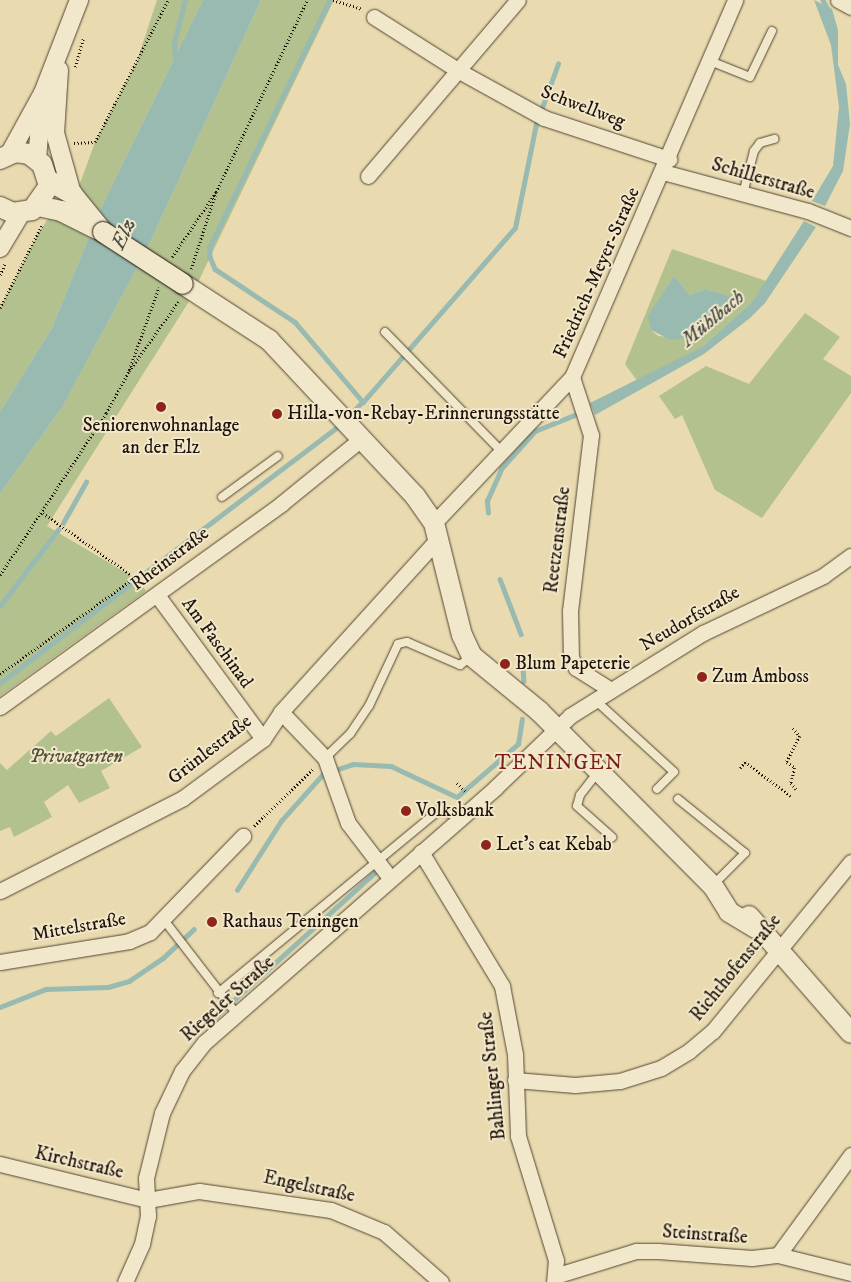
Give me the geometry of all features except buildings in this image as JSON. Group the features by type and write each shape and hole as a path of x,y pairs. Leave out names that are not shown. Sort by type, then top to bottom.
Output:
{"main road":[{"path":"5,156 37,159 48,180 103,232 269,340 350,427 437,531 460,629 472,656 556,728 714,887 741,905 756,928 775,951 851,1032"},
{"path":"35,212 48,180"},
{"path":"0,207 35,212 77,207"}],"street":[{"path":"5,156 43,93 79,0"},
{"path":"368,176 518,0"},
{"name":"Friedrich-Meyer-Straße","path":"437,531 500,450 572,377 666,166 735,0"},
{"path":"838,0 851,7"},
{"name":"Schwellweg","path":"374,17 458,71 540,115 666,166"},
{"path":"63,40 55,133 62,174 77,207"},
{"path":"37,159 43,93"},
{"name":"Schillerstraße","path":"666,166 743,194 814,214 851,228"},
{"path":"0,248 35,212"},
{"name":"Reetzenstraße","path":"572,377 591,435 590,457 570,611 571,657 576,668 611,690"},
{"name":"Rheinstraße","path":"0,707 157,595 350,427"},
{"name":"Grünlestraße","path":"0,891 183,798 263,739 281,712 437,531"},
{"name":"Neudorfstraße","path":"556,728 594,699 703,633 823,576 851,556"},
{"name":"Am Faschinad","path":"157,595 263,739"},
{"path":"281,712 326,761 335,778 348,823 390,878"},
{"name":"Riegeler Straße","path":"126,1282 142,1244 148,1200 150,1158 170,1092 204,1042 231,1008 421,852 556,728"},
{"name":"Mittelstraße","path":"0,962 129,941 164,920 244,836"},
{"name":"Bahlinger Straße","path":"421,852 502,986 512,1024 514,1080 523,1162 556,1278"},
{"name":"Richthofenstraße","path":"514,1080 575,1085 620,1081 661,1068 712,1031 775,951 851,862"},
{"path":"778,1255 851,1155"},
{"name":"Kirchstraße","path":"0,1164 148,1200"},
{"name":"Engelstraße","path":"148,1200 199,1191 331,1210 384,1232 441,1282"},
{"name":"Steinstraße","path":"556,1278 636,1252 752,1258 778,1255 851,1273"}],"lane":[{"path":"710,61 750,77 772,31"},
{"path":"743,194 754,151 760,143 774,139"},
{"path":"385,332 500,450"},
{"path":"222,497 278,456"},
{"path":"326,761 350,734 369,706 398,644 407,642 460,665 472,656"},
{"path":"594,699 674,772 657,789"},
{"path":"598,772 580,795 577,806 612,837"},
{"path":"678,799 745,853 714,887"},
{"path":"218,993 378,863 439,810 460,817"},
{"path":"164,920 231,1008"}],"path":[{"path":"65,144 95,142 168,0"},
{"path":"0,575 43,513 128,373 158,335 185,285 216,192 307,0"},
{"path":"333,0 374,17"},
{"path":"174,252 216,192"},
{"path":"0,308 35,212"},
{"path":"128,373 152,302"},
{"path":"0,674 138,577 43,513"},
{"path":"793,728 800,736 787,762 795,768 791,783 796,790"},
{"path":"244,836 326,761"},
{"path":"740,768 746,762 791,796"},
{"path":"457,783 470,796"}],"green space":[{"path":"157,0 203,0 99,212 52,328 0,412 0,308 39,232 48,219 58,221 77,192 95,142 137,61"},
{"path":"261,0 334,0 188,303 47,526 138,580 146,591 0,696 0,494 63,406 147,249"},
{"path":"672,249 766,281 752,302 702,347 638,382 625,364","holes":["674,276 690,295 705,289 731,297 683,338 658,336 651,330 649,316"]},
{"path":"805,313 840,337 823,359 851,376 851,393 762,518 715,490 682,415 675,419 659,396 706,366 749,384"},
{"name":"Privatgarten","path":"109,698 142,747 101,771 110,788 79,803 68,785 44,802 52,817 14,837 10,827 0,831 0,763 7,770 51,731 56,736"}],"water":[{"name":"Elz","path":"203,0 261,0 147,249 63,406 0,494 0,412 52,328 99,212"},
{"path":"814,0 832,9 838,30 838,65 846,84 850,124 843,171 825,206 812,201 833,166 839,107 831,45"},
{"path":"804,221 816,227 765,303 750,318 704,354 595,415 590,403 702,347 752,302"},
{"path":"674,276 690,295 705,289 732,297 683,338 671,340 651,330 648,316"}],"waterway":[{"path":"177,69 174,43 185,0"},
{"path":"330,0 210,247 210,257 215,269 295,322 363,402 349,416"},
{"name":"Mühlbach","path":"823,0 828,10"},
{"path":"363,402 515,228 536,124 558,64"},
{"name":"Mühlbach","path":"488,513 487,501 501,469 535,431 582,412"},
{"path":"0,683 342,423"},
{"path":"63,523 86,482"},
{"path":"0,606 58,530"},
{"name":"Mühlbach","path":"500,579 521,634"},
{"name":"Mühlbach","path":"523,668 524,681"},
{"path":"237,890 281,821 323,774 353,764 391,766 457,797 518,744 522,719"},
{"name":"Mühlbach","path":"215,1017 379,869"},
{"path":"0,1007 46,989 108,987 129,981 163,958 194,929"}],"place":[{"name":"Seniorenwohnanlage an der Elz","path":"161,407"},
{"name":"Hilla-von-Rebay-Erinnerungsstätte","path":"277,414"},
{"name":"Blum Papeterie","path":"505,664"},
{"name":"Zum Amboss","path":"702,677"},
{"name":"Volksbank","path":"406,811"},
{"name":"Let's eat Kebab","path":"486,845"},
{"name":"Rathaus Teningen","path":"212,922"}],"district":[{"name":"TENINGEN","path":"559,763"}]}
